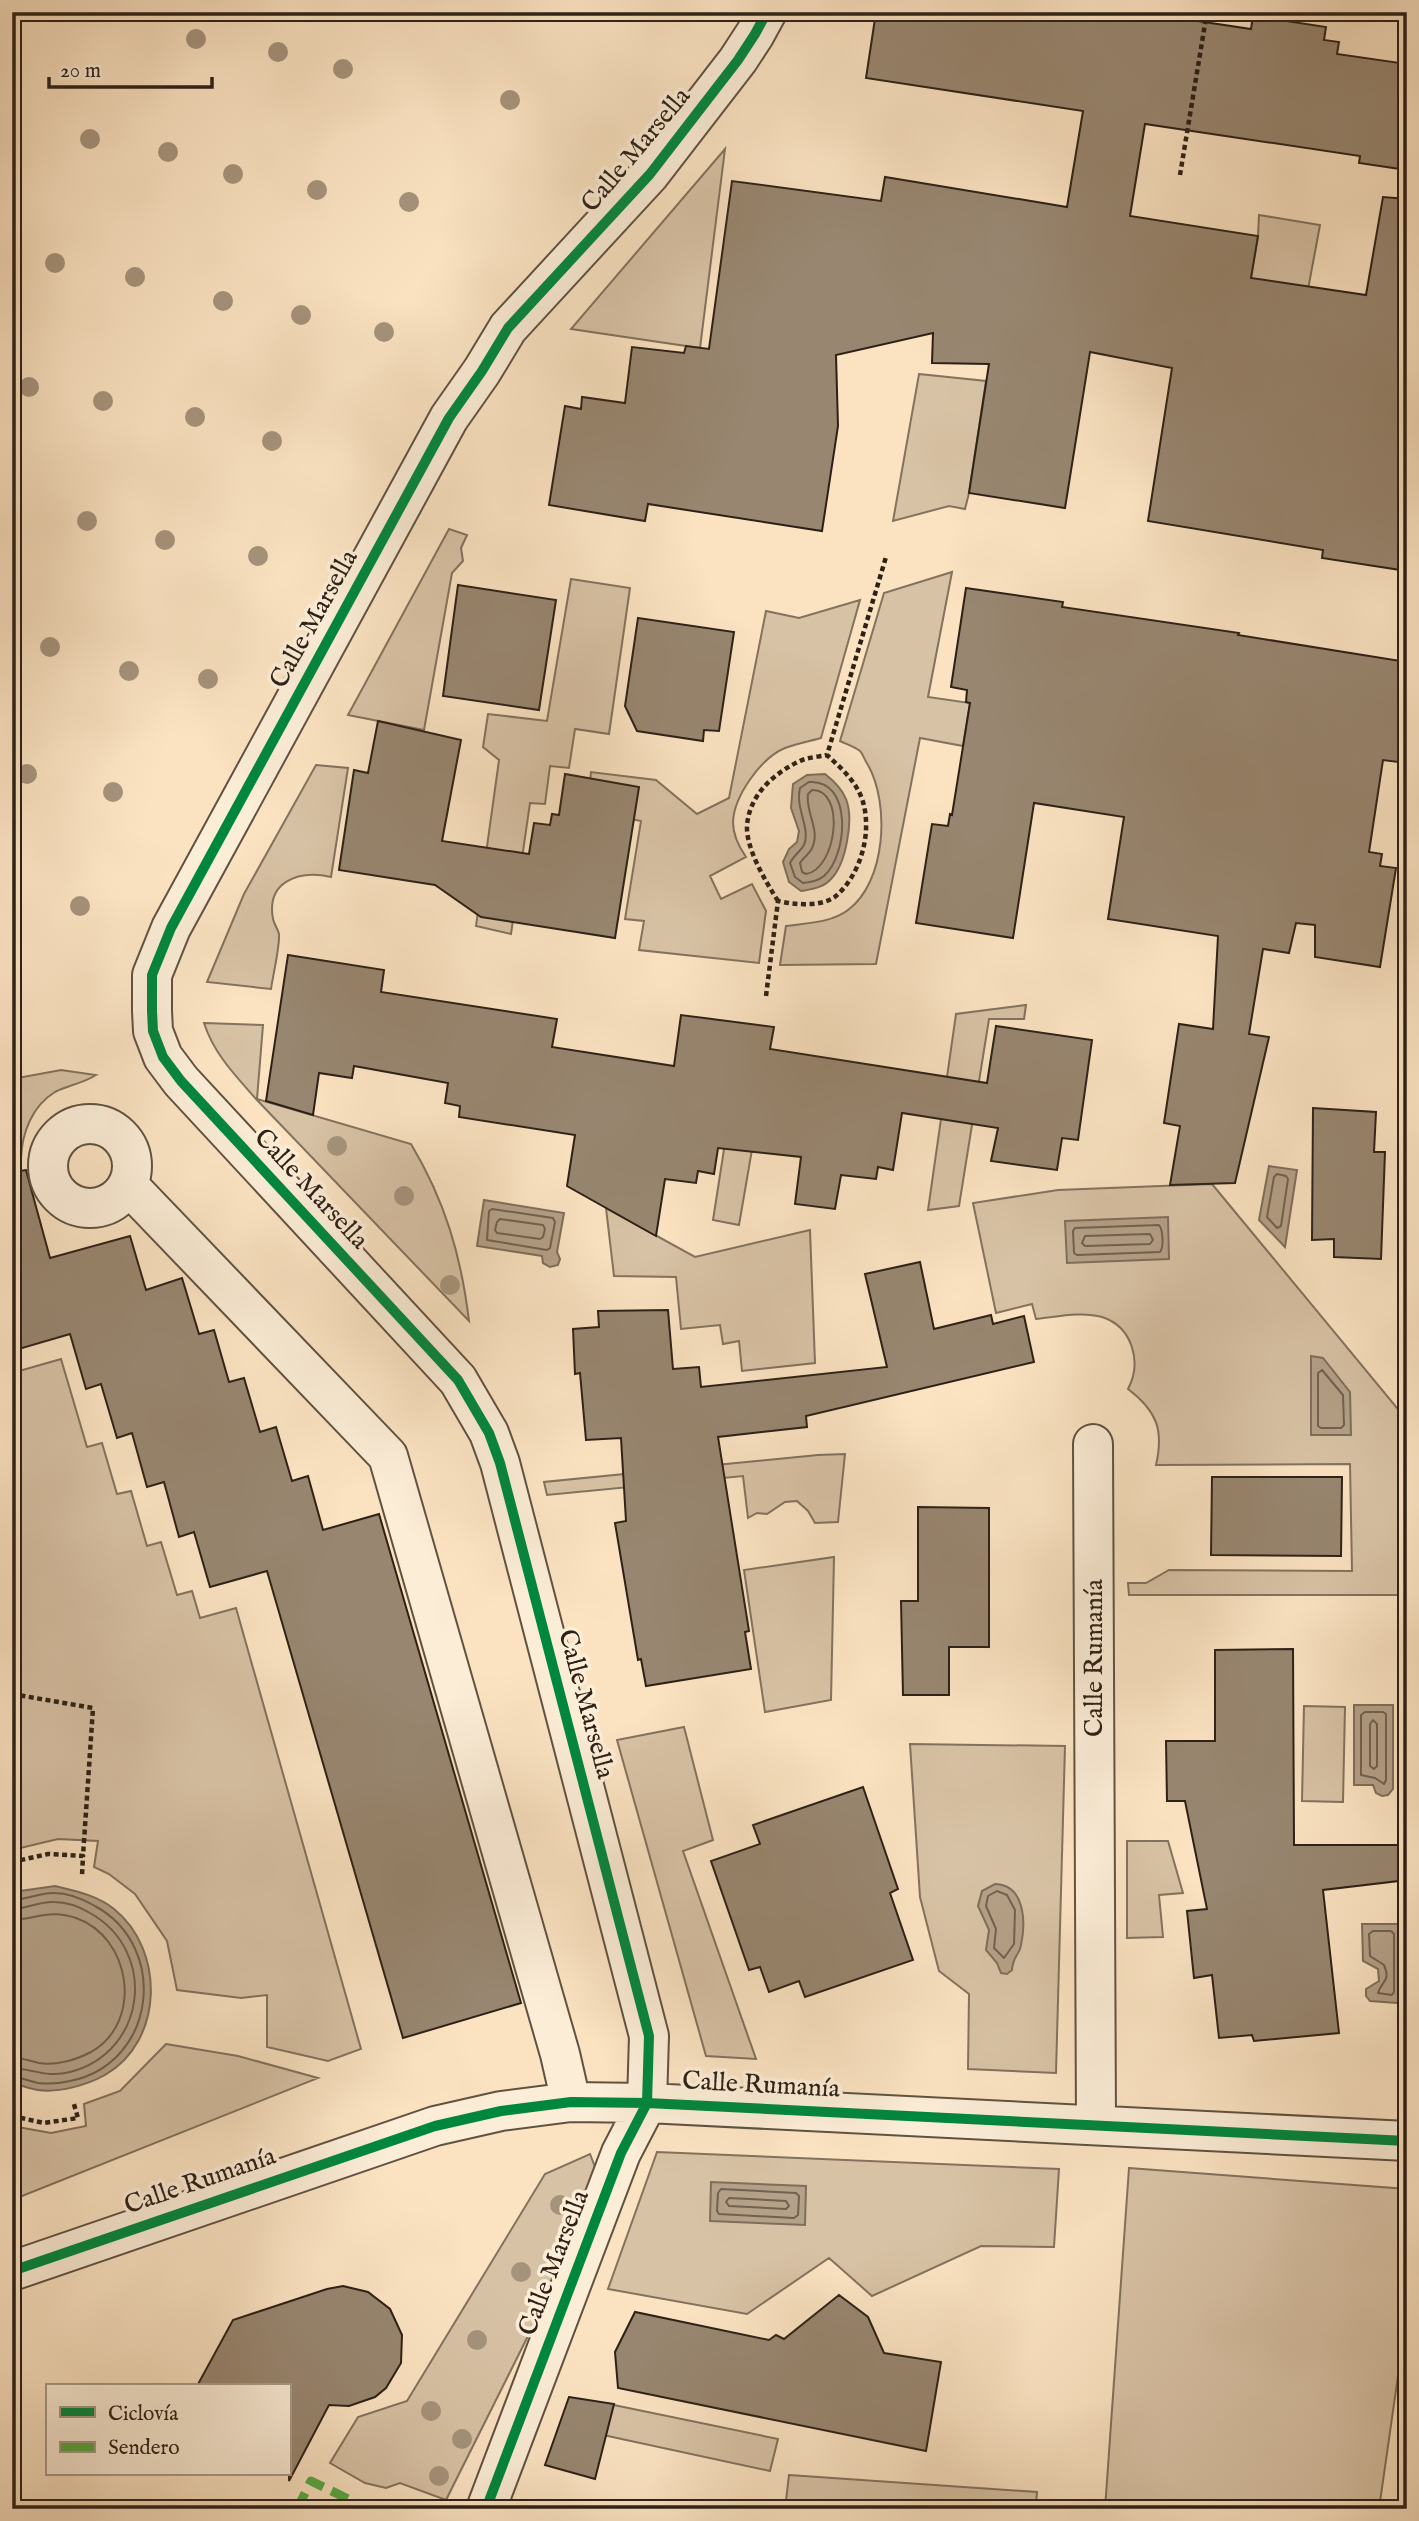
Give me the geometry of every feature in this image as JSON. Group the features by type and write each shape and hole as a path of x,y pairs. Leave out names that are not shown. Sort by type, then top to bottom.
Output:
{"street":[{"name":"Calle Marsella","path":"486,2509 621,2153 647,2103 649,2036 489,1433 458,1380 205,1109 163,1057 153,1031 152,975 171,928 449,418 508,328 650,174 738,60 766,12"},
{"path":"128,1185 388,1456 553,2028 571,2102"},
{"name":"Calle Rumanía","path":"1093,1444 1096,2124"},
{"name":"Calle Rumanía","path":"12,2271 435,2126 501,2111 571,2102 647,2103 1407,2141"}],"path":[{"path":"1180,175 1207,12"},
{"path":"827,755 886,557"},
{"path":"766,996 778,901 766,883 747,827 754,800 769,780 802,760 827,755"},
{"path":"778,901 805,905 834,897 855,871 866,840 863,802 850,776 827,755"},
{"path":"12,1694 93,1708 82,1875"},
{"path":"12,1862 48,1854 83,1856"},
{"path":"12,2116 44,2123 78,2118 74,2101"}],"shaded area":[{"path":"725,149 700,348 571,329"},
{"path":"1259,215 1320,225 1290,386 1234,376 1258,236"},
{"path":"919,374 986,381 969,493 965,509 949,506 893,521"},
{"path":"449,529 467,535 461,548 463,561 452,573 424,730 348,715"},
{"path":"952,572 928,697 970,703 963,746 920,738 876,964 780,965 786,926 826,920 848,910 861,897 877,862 881,821 880,800 875,781 860,751 840,741 884,593"},
{"path":"571,579 630,588 609,734 575,729 569,768 550,766 545,804 530,803 511,934 476,926 499,760 483,747 488,714 547,721"},
{"path":"860,600 821,738 785,748 758,769 738,801 733,822 737,841 746,857 710,876 721,899 752,884 766,911 759,963 639,950 644,921 625,919 641,821 587,810 591,772 656,780 697,814 729,798 766,611 799,618"},
{"path":"316,765 348,768 331,877 297,877 287,881 275,895 273,919 279,939 271,989 207,982 244,894"},
{"path":"1026,1005 1024,1019 989,1019 959,1206 928,1210 956,1014"},
{"path":"204,1023 263,1025 257,1099 411,1144 433,1186 450,1229 469,1321 256,1099 219,1054"},
{"path":"739,1053 768,1057 739,1225 713,1220"},
{"path":"61,1070 96,1075 55,1092 40,1105 26,1130 21,1158 12,1161 12,1079"},
{"path":"1212,1184 1407,1420 1407,1595 1129,1595 1128,1583 1146,1583 1169,1570 1352,1571 1350,1464 1156,1465 1159,1441 1156,1422 1146,1405 1128,1389 1134,1357 1128,1337 1113,1322 1094,1315 1036,1319 1032,1304 996,1313 973,1203 1058,1190"},
{"path":"606,1208 695,1257 810,1230 815,1363 742,1371 739,1341 723,1344 720,1325 681,1329 676,1277 614,1276"},
{"path":"61,1359 87,1447 102,1443 117,1494 131,1491 147,1546 161,1542 177,1595 192,1591 200,1618 236,1608 361,2049 328,2061 267,2047 267,1995 241,1998 177,1990 167,1941 135,1894 109,1874 94,1867 98,1841 58,1839 12,1850 12,1373"},
{"path":"845,1454 838,1522 815,1523 808,1511 797,1501 785,1502 767,1514 757,1513 748,1518 743,1476 547,1495 544,1482 818,1455"},
{"path":"834,1557 831,1700 765,1712 744,1570"},
{"path":"1304,1706 1345,1707 1343,1802 1302,1801"},
{"path":"684,1727 713,1840 683,1851 756,2059 706,2056 617,1740"},
{"path":"910,1744 1065,1746 1056,2073 968,2069 969,1994 939,1971 920,1897"},
{"path":"1127,1841 1168,1841 1183,1893 1159,1895 1163,1937 1127,1938"},
{"path":"166,2044 238,2056 318,2078 12,2200 12,2126 51,2133 86,2126 84,2104 120,2091"},
{"path":"657,2152 1059,2169 1054,2247 981,2246 872,2296 829,2258 747,2314 608,2289"},
{"path":"590,2154 595,2167 593,2191 527,2338 446,2500 400,2483 386,2488 365,2483 330,2463 358,2417 407,2401 545,2174"},
{"path":"1129,2168 1407,2189 1407,2313 1379,2509 1105,2509"},
{"path":"609,2404 778,2439 770,2471 603,2435"},
{"path":"789,2475 1037,2492 1036,2506 1026,2509 785,2509"}],"water":[{"path":"825,774 837,785 846,799 849,818 847,841 841,863 831,879 821,886 801,891 789,882 783,862 789,849 797,842 799,831 791,808 793,784 807,775"},
{"path":"1269,1166 1297,1170 1285,1247 1259,1220"},
{"path":"484,1200 564,1213 557,1252 560,1259 558,1265 550,1267 543,1263 542,1256 477,1246"},
{"path":"1168,1217 1169,1259 1067,1263 1065,1221"},
{"path":"1311,1356 1323,1358 1350,1392 1351,1435 1311,1435"},
{"path":"1354,1705 1393,1705 1393,1789 1388,1795 1376,1793 1373,1785 1354,1785"},
{"path":"995,1884 1012,1891 1018,1898 1023,1916 1020,1948 1012,1970 1007,1974 1001,1973 997,1963 986,1950 989,1930 978,1906 982,1891"},
{"path":"55,1886 100,1900 114,1909 131,1927 142,1947 149,1971 151,1995 147,2018 138,2040 124,2060 105,2075 90,2082 46,2091 12,2083 12,1895 20,1891"},
{"path":"1362,1924 1401,1924 1401,2000 1397,2003 1370,2001 1366,1996 1366,1989 1379,1981 1378,1969 1363,1961"},
{"path":"711,2182 806,2186 805,2225 710,2221"}],"building":[{"path":"876,12 1138,12 1251,29 1253,16 1326,27 1324,40 1339,42 1337,54 1407,64 1407,170 1359,163 1360,156 1145,124 1130,216 1258,236 1251,278 1366,295 1383,197 1407,199 1407,571 1322,558 1323,550 1148,521 1172,368 1090,352 1065,508 969,493 989,364 932,363 933,333 836,355 838,426 822,531 648,504 645,521 549,505 565,406 581,409 582,397 625,403 632,347 684,353 686,346 709,349 732,181 881,201 885,177 1067,207 1083,111 866,78"},
{"path":"458,585 556,600 539,710 443,696"},
{"path":"966,588 1063,602 1062,607 1239,633 1238,635 1407,662 1407,712 1398,762 1383,760 1369,852 1382,854 1380,866 1396,868 1380,967 1315,957 1315,925 1296,923 1289,953 1263,949 1249,1034 1269,1037 1235,1183 1170,1185 1180,1126 1164,1123 1179,1024 1213,1029 1218,936 1108,919 1124,817 1034,803 1013,938 916,923 932,824 948,826 950,814 952,815 970,703 966,702 967,690 951,687"},
{"path":"638,618 734,632 719,731 704,730 703,741 637,731 625,706"},
{"path":"378,721 461,740 442,841 529,854 534,823 550,825 552,814 559,815 565,774 639,787 615,938 481,917 435,885 339,870 354,770 368,773"},
{"path":"288,955 384,970 381,992 557,1019 552,1047 674,1066 681,1015 774,1027 770,1049 987,1083 996,1026 1092,1040 1078,1140 1062,1138 1057,1170 991,1161 998,1128 902,1113 893,1170 878,1167 876,1179 841,1175 835,1209 795,1204 801,1157 718,1148 714,1174 698,1171 696,1183 665,1179 656,1236 567,1186 575,1135 459,1117 460,1106 445,1103 448,1083 354,1066 352,1078 319,1073 313,1115 266,1101"},
{"path":"1313,1108 1376,1112 1374,1152 1385,1152 1381,1259 1334,1257 1334,1239 1312,1240"},
{"path":"26,1170 50,1258 130,1236 146,1290 182,1278 199,1334 214,1330 229,1382 244,1378 260,1432 276,1427 292,1481 308,1476 323,1530 379,1514 521,2003 403,2038 267,1571 210,1587 194,1532 179,1537 164,1482 147,1487 132,1433 117,1438 101,1384 86,1389 70,1334 12,1351 12,1172"},
{"path":"920,1262 934,1329 991,1315 993,1324 1024,1316 1034,1362 806,1416 807,1427 718,1437 749,1631 745,1632 751,1669 646,1686 641,1659 638,1660 615,1523 626,1521 621,1438 586,1440 580,1373 575,1374 573,1329 599,1327 598,1311 668,1310 673,1369 699,1367 701,1387 887,1367 865,1274"},
{"path":"1212,1477 1342,1477 1341,1556 1211,1555"},
{"path":"918,1507 989,1508 989,1647 949,1647 949,1695 903,1695 901,1601 918,1601"},
{"path":"1293,1649 1294,1845 1407,1845 1407,1880 1323,1890 1339,2033 1254,2041 1252,2035 1219,2038 1212,1975 1194,1978 1187,1911 1207,1909 1185,1801 1167,1801 1166,1741 1215,1741 1215,1650"},
{"path":"863,1787 898,1889 890,1893 913,1960 805,1997 799,1981 769,1992 760,1967 749,1970 711,1861 760,1844 753,1825"},
{"path":"343,2286 368,2292 390,2309 402,2335 401,2363 386,2388 375,2397 349,2406 329,2405 289,2481 290,2384 198,2384 233,2320"},
{"path":"839,2295 868,2317 884,2353 941,2362 926,2451 618,2388 615,2352 635,2312 769,2340 776,2335 784,2339"},
{"path":"569,2397 614,2404 595,2479 545,2465"}],"marked path":[{"path":"297,2509 311,2481 369,2509"}],"cycle path":[{"path":"486,2509 621,2153 647,2103 649,2036 500,1463 489,1433 458,1380 181,1081 163,1057 153,1031 152,975 171,928 449,418 508,328 650,174 738,60 767,12"},
{"path":"12,2271 435,2126 501,2111 571,2102 647,2103 1407,2141"}]}
